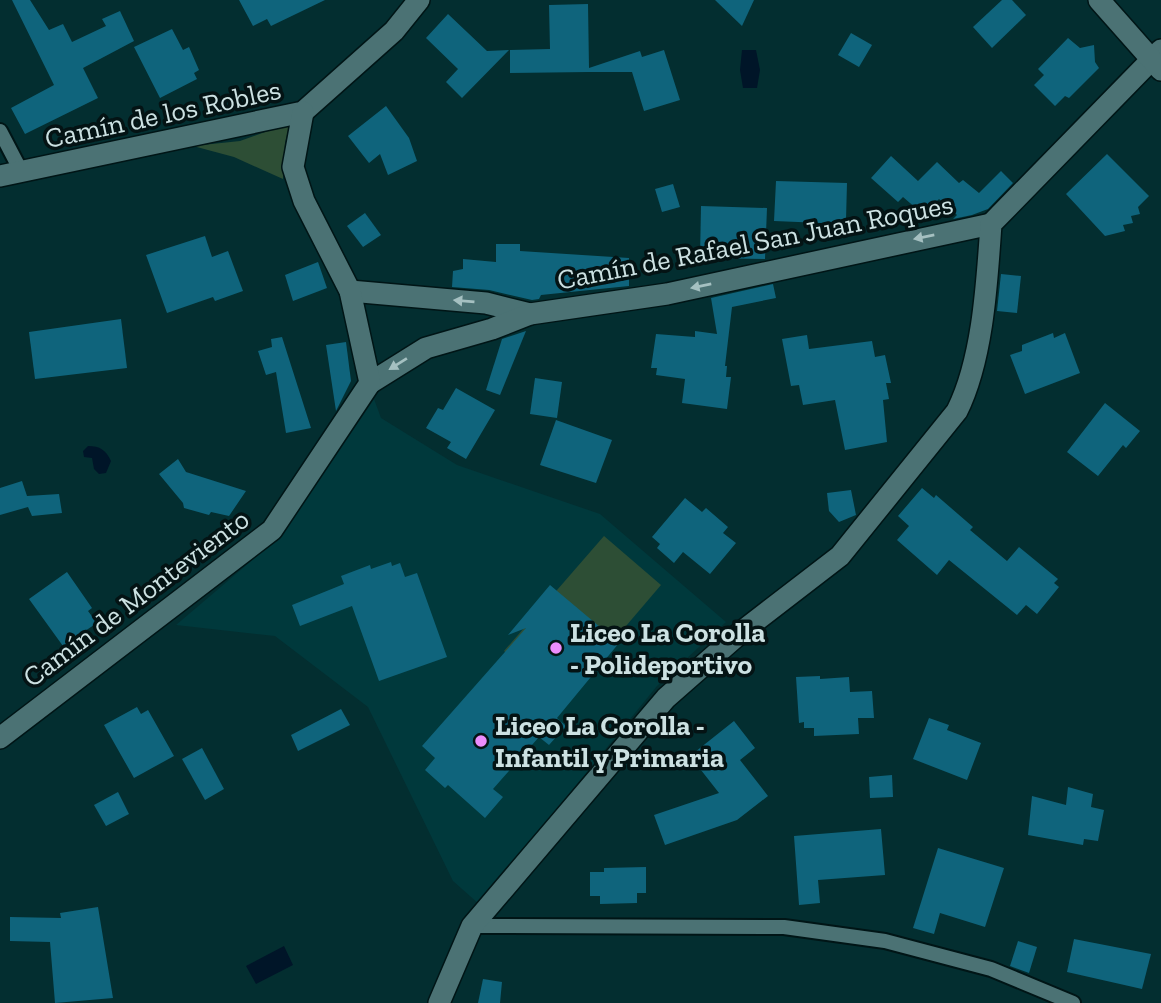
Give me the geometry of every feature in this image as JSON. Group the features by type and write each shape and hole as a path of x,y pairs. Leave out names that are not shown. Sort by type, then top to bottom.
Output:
{"street":[{"name":"Camín de los Robles","path":"0,176 303,112 394,31 419,0"},
{"path":"439,1003 471,926 666,698 740,633 840,556 957,411 971,385 988,264 990,224 1158,60 1099,0"},
{"path":"303,112 293,167 304,201 350,291 370,383"},
{"name":"Camín de Rafael San Juan Roques","path":"370,383 426,348 492,329 530,314 667,294 990,224"},
{"name":"Camín de Rafael San Juan Roques","path":"350,291 486,303 530,314"},
{"name":"Camín de Monteviento","path":"0,738 272,530 370,383"}],"lane":[{"path":"0,131 22,173"},
{"path":"471,926 784,927 885,941 912,948 991,969 1073,1003"}],"shaded area":[{"path":"742,50 756,50 760,70 757,88 743,88 740,70"},
{"path":"374,399 381,418 457,465 600,514 726,622 657,686 479,904 453,881 368,707 275,636 176,625 282,535"},
{"path":"88,446 102,449 107,454 111,461 106,473 99,474 94,469 92,458 84,457 83,451"},
{"path":"284,946 293,965 256,984 246,966"}],"green space":[{"path":"290,123 285,143 283,179 234,157 193,146 240,141"},
{"path":"604,536 661,585 562,701 504,651"}],"building":[{"path":"12,0 30,0 49,30 63,24 72,42 106,26 102,19 120,11 134,41 83,68 98,98 25,134 11,108 54,85"},
{"path":"239,0 325,0 271,26 267,19 253,26"},
{"path":"715,0 754,0 742,26"},
{"path":"1002,0 1012,0 1026,15 992,48 973,27"},
{"path":"588,4 589,68 640,51 642,57 664,50 680,100 644,111 632,72 510,73 510,50 550,49 549,5"},
{"path":"448,14 487,51 509,50 462,98 446,82 458,69 426,38"},
{"path":"172,29 183,50 189,47 199,70 194,73 197,79 160,98 134,47"},
{"path":"851,33 872,45 859,67 838,55"},
{"path":"1068,38 1080,48 1094,45 1095,62 1099,68 1069,98 1065,96 1055,106 1034,85 1044,75 1038,69"},
{"path":"386,106 409,138 417,161 388,175 380,154 369,163 348,136"},
{"path":"1107,154 1149,196 1138,207 1140,214 1131,216 1133,223 1123,225 1125,231 1105,236 1066,194"},
{"path":"891,156 918,181 937,162 959,183 963,180 979,193 1001,171 1013,183 988,209 972,215 953,219 957,215 939,199 924,215 903,197 898,202 871,178"},
{"path":"776,181 847,183 846,220 841,219 841,228 822,228 822,223 774,221"},
{"path":"673,184 680,207 662,212 655,189"},
{"path":"701,206 767,208 765,259 700,258"},
{"path":"365,213 381,235 363,247 347,226"},
{"path":"205,236 212,257 228,251 243,291 215,301 213,297 167,313 146,255"},
{"path":"496,244 520,244 520,251 629,258 629,286 541,295 539,299 532,300 489,290 452,287 453,271 463,269 463,259 496,262"},
{"path":"318,262 327,288 293,301 285,275"},
{"path":"1001,274 1021,276 1017,313 997,311"},
{"path":"773,284 776,298 732,307 725,366 726,377 731,377 727,409 682,403 685,379 656,375 657,368 651,368 656,334 695,337 695,331 717,334 711,298"},
{"path":"121,319 127,368 35,379 29,332"},
{"path":"526,331 500,395 486,390 502,339"},
{"path":"1053,333 1054,338 1065,333 1080,373 1025,394 1010,355 1022,351 1022,345"},
{"path":"807,335 809,349 872,341 875,357 885,355 891,383 886,383 889,399 883,400 887,442 845,450 835,400 803,405 799,385 791,386 782,339"},
{"path":"282,337 311,428 286,433 276,372 266,375 258,351 272,347 271,339"},
{"path":"346,342 351,381 336,411 326,345"},
{"path":"535,378 562,382 557,418 530,414"},
{"path":"456,388 495,410 466,459 447,448 451,442 426,428 438,408 443,410"},
{"path":"1105,403 1140,431 1126,448 1123,445 1098,476 1067,452"},
{"path":"556,420 612,440 596,483 540,465"},
{"path":"178,459 186,472 246,491 229,516 211,512 209,515 184,508 183,503 159,474"},
{"path":"22,481 27,496 59,494 62,513 32,516 28,507 0,515 0,488"},
{"path":"922,488 934,498 936,495 973,527 970,530 1007,561 1019,547 1058,579 1054,583 1059,587 1037,614 1026,605 1017,615 949,560 937,575 897,540 909,526 898,516"},
{"path":"851,490 856,515 839,522 829,511 827,493"},
{"path":"685,498 702,512 706,508 728,527 723,533 736,543 710,574 683,552 674,563 657,548 660,544 652,537"},
{"path":"391,562 392,566 400,563 405,577 417,573 447,657 379,681 352,606 300,626 292,605 344,584 341,576 370,565 371,569"},
{"path":"67,572 92,608 88,611 97,623 85,631 90,638 68,653 29,599"},
{"path":"550,585 619,643 557,718 566,726 549,745 539,737 493,789 503,797 485,818 448,785 445,788 425,770 435,758 422,746 526,628 508,635"},
{"path":"820,676 820,679 849,677 850,692 872,691 874,718 858,718 859,734 814,736 814,728 804,728 804,722 799,723 796,677"},
{"path":"137,707 141,714 148,710 174,756 134,778 104,725"},
{"path":"341,709 350,725 298,751 291,735"},
{"path":"929,718 949,725 947,730 981,743 967,780 913,759"},
{"path":"734,721 755,748 740,760 768,796 737,820 665,845 654,815 719,793 690,756"},
{"path":"202,748 224,789 205,800 182,759"},
{"path":"892,775 893,797 870,798 869,777"},
{"path":"1068,787 1093,794 1091,807 1104,810 1098,841 1084,839 1083,845 1028,835 1032,796 1066,805"},
{"path":"118,792 129,814 106,826 94,805"},
{"path":"881,829 885,875 818,880 820,903 799,905 794,836"},
{"path":"938,848 1004,868 985,927 940,913 934,934 913,928"},
{"path":"646,867 646,893 637,893 637,903 600,904 600,896 590,896 590,872 604,872 604,868"},
{"path":"98,907 113,998 55,1003 50,942 10,941 10,917 61,918 60,913"},
{"path":"1074,939 1151,954 1142,989 1067,972"},
{"path":"1018,941 1037,947 1029,973 1010,966"},
{"path":"483,979 502,982 500,1003 478,1003"}],"place":[{"name":"Liceo La Corolla - Polideportivo","path":"556,648"},
{"name":"Liceo La Corolla - Infantil y Primaria","path":"481,741"}]}
